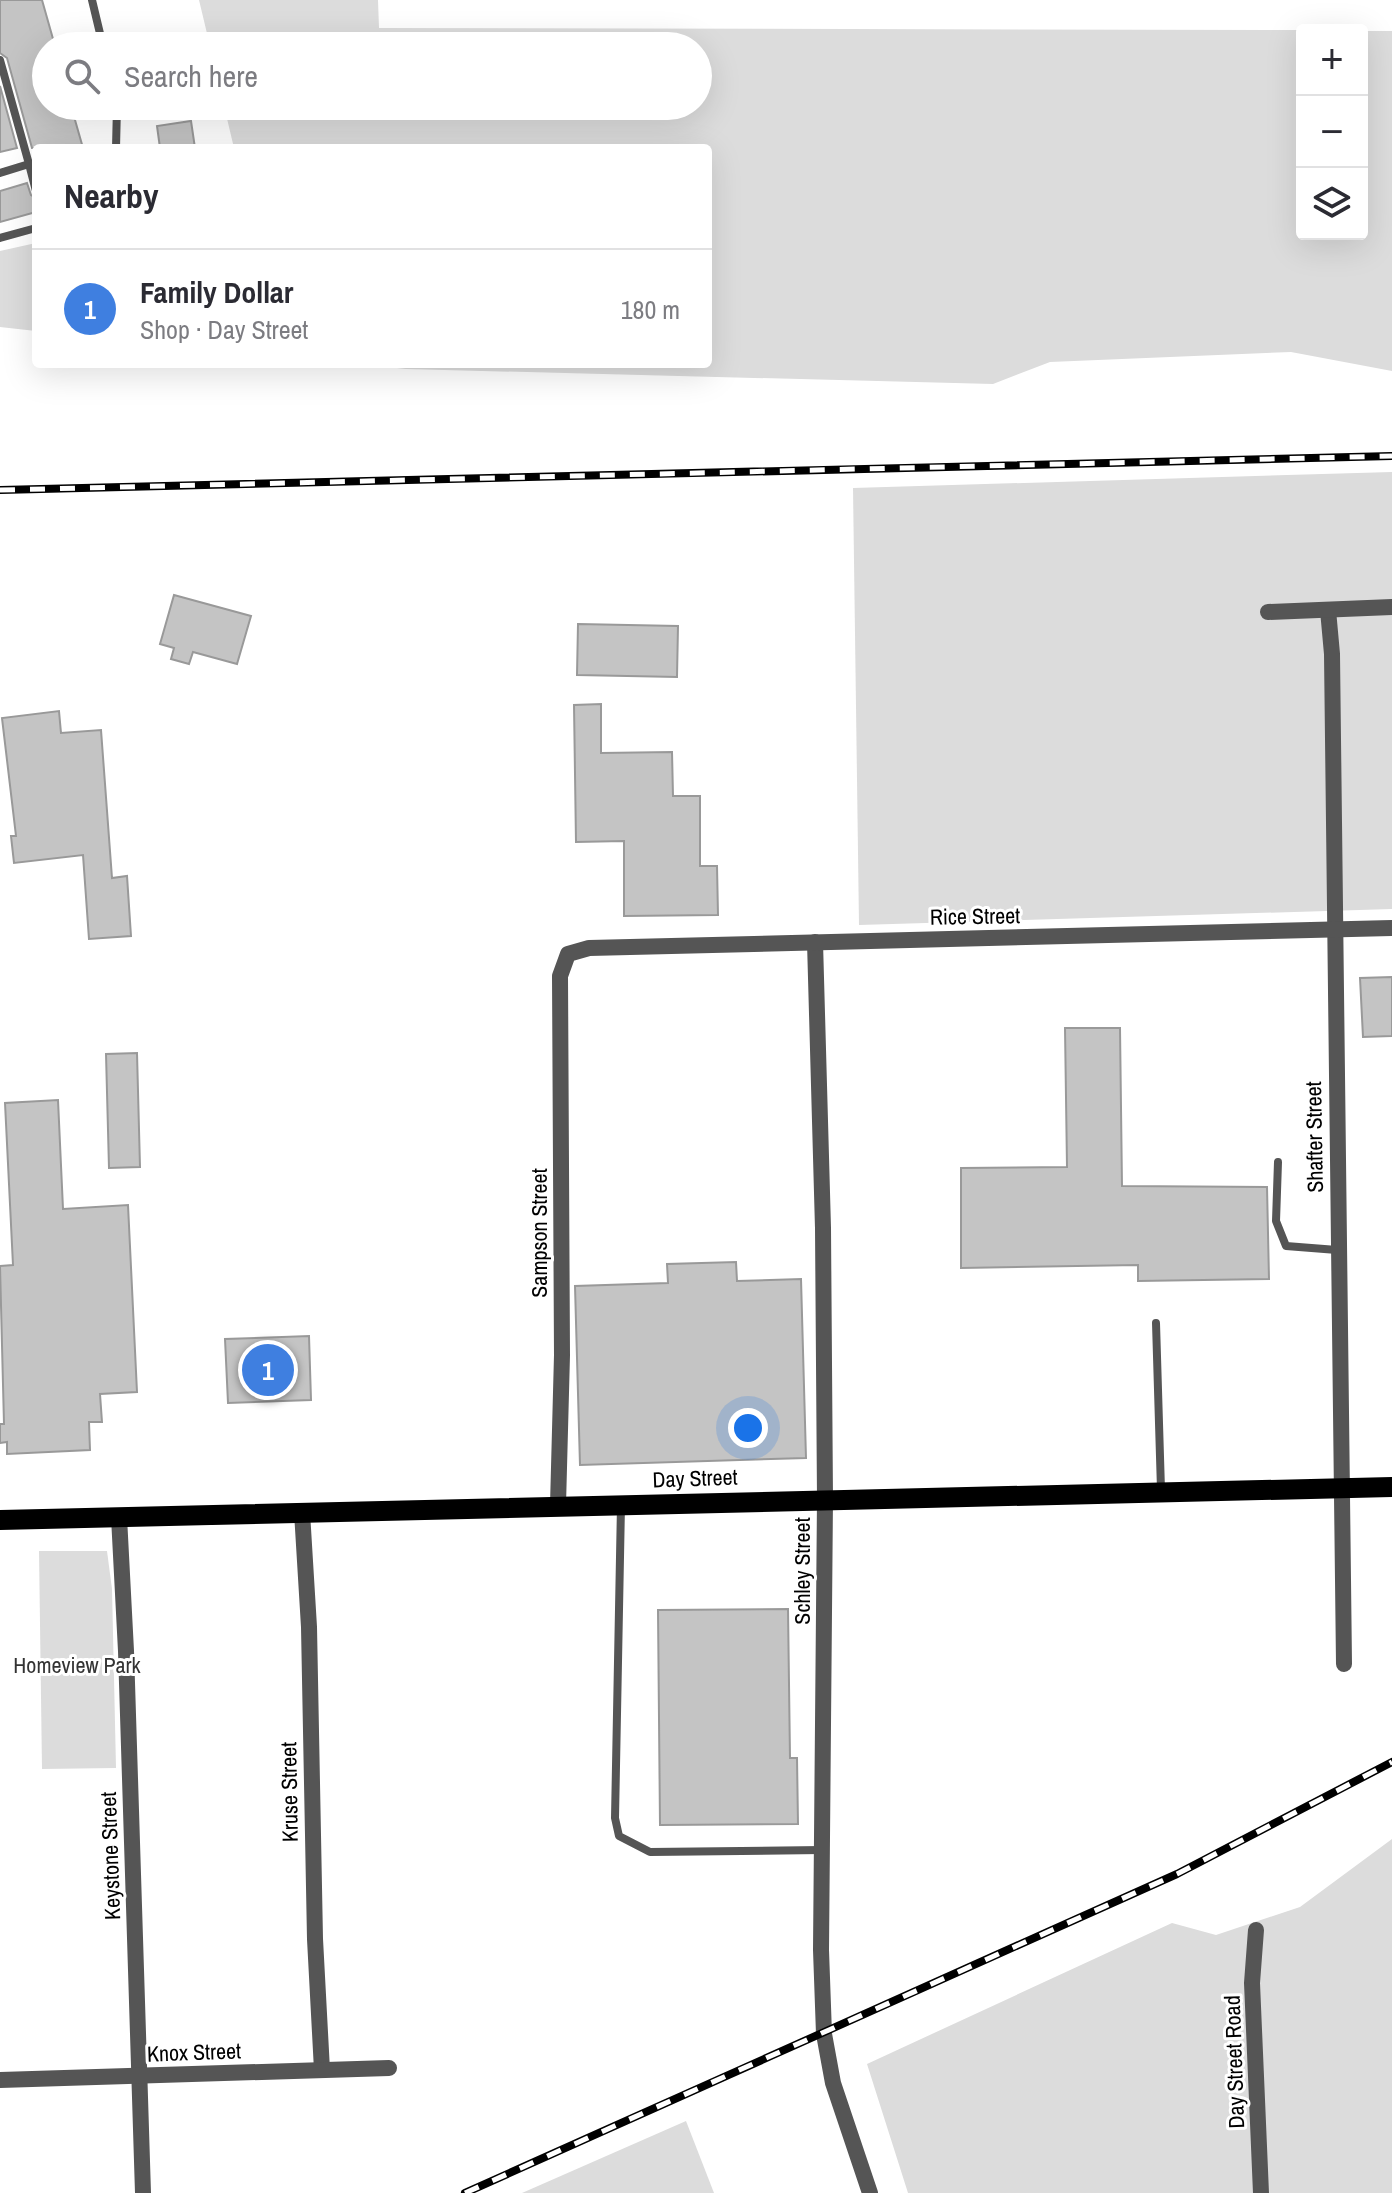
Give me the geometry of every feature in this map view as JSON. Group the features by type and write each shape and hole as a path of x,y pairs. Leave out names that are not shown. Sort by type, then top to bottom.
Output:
{"main road":[{"name":"Day Street","path":"0,1520 1161,1490 1392,1487"}],"street":[{"path":"1268,612 1392,607"},
{"name":"Shafter Street","path":"1328,610 1332,654 1344,1664"},
{"name":"Rice Street","path":"563,960 574,950 589,948 1392,928"},
{"name":"Schley Street","path":"815,942 823,1228 824,2034 836,2095 870,2193"},
{"name":"Sampson Street","path":"558,1505 562,1355 563,960"},
{"name":"Kruse Street","path":"302,1512 309,1627 315,1939 322,2070"},
{"name":"Keystone Street","path":"119,1517 143,2193"},
{"name":"Day Street Road","path":"1256,1930 1252,1983 1261,2193"},
{"name":"Knox Street","path":"0,2080 389,2068"}],"lane":[{"path":"92,0 100,32"},
{"path":"0,60 32,176"},
{"path":"116,144 117,120"},
{"path":"0,173 29,164"},
{"path":"0,238 32,229"},
{"path":"1278,1162 1276,1221 1286,1246 1337,1250"},
{"path":"1156,1323 1161,1490"},
{"path":"621,1504 615,1818 619,1836 650,1852 822,1850"}],"green space":[{"path":"199,0 378,0 379,28 1296,30 1296,240 1368,240 1368,31 1392,31 1392,371 1291,352 1050,362 993,384 397,368 712,368 712,144 233,144 227,120 712,120 712,32 207,32"},
{"path":"32,244 32,331 0,327 0,251"},
{"path":"1392,472 1392,909 859,925 853,488"},
{"name":"Homeview Park","path":"39,1551 107,1551 112,1589 116,1768 42,1769"},
{"path":"1392,1839 1392,2193 908,2193 867,2064 1172,1923 1216,1935 1300,1907"},
{"path":"686,2121 714,2193 522,2193"}],"building":[{"path":"0,0 42,0 51,32 32,32 32,120 75,120 82,144 32,144 32,148 7,58 0,53"},
{"path":"0,86 17,148 0,152"},
{"path":"191,121 194,144 159,144 157,126"},
{"path":"27,183 32,196 32,213 0,222 0,191"},
{"path":"174,595 251,616 237,664 193,652 189,664 171,659 174,648 160,644"},
{"path":"578,624 678,626 677,677 577,675"},
{"path":"601,704 601,753 672,752 673,796 700,796 700,866 717,866 718,915 624,916 624,841 576,842 574,705"},
{"path":"59,711 61,733 101,730 112,878 127,876 131,936 89,939 83,855 14,863 11,836 16,836 2,718"},
{"path":"1392,977 1392,1036 1363,1037 1360,978"},
{"path":"1065,1028 1120,1028 1122,1186 1267,1187 1269,1279 1138,1281 1138,1265 961,1268 961,1168 1067,1167"},
{"path":"137,1053 140,1167 109,1168 106,1054"},
{"path":"58,1100 63,1209 128,1205 137,1392 100,1394 102,1422 89,1422 90,1450 7,1454 7,1442 0,1443 0,1424 4,1424 0,1266 13,1265 5,1103"},
{"path":"736,1262 737,1281 801,1279 806,1458 580,1465 575,1286 668,1283 667,1264"},
{"path":"309,1336 311,1400 228,1403 225,1339"},
{"path":"788,1609 790,1758 797,1758 798,1824 660,1825 658,1610"}],"railway":[{"path":"0,490 1392,456"},
{"path":"465,2193 1177,1874 1392,1762"}],"place":[{"name":"Family Dollar","path":"268,1370"}]}
